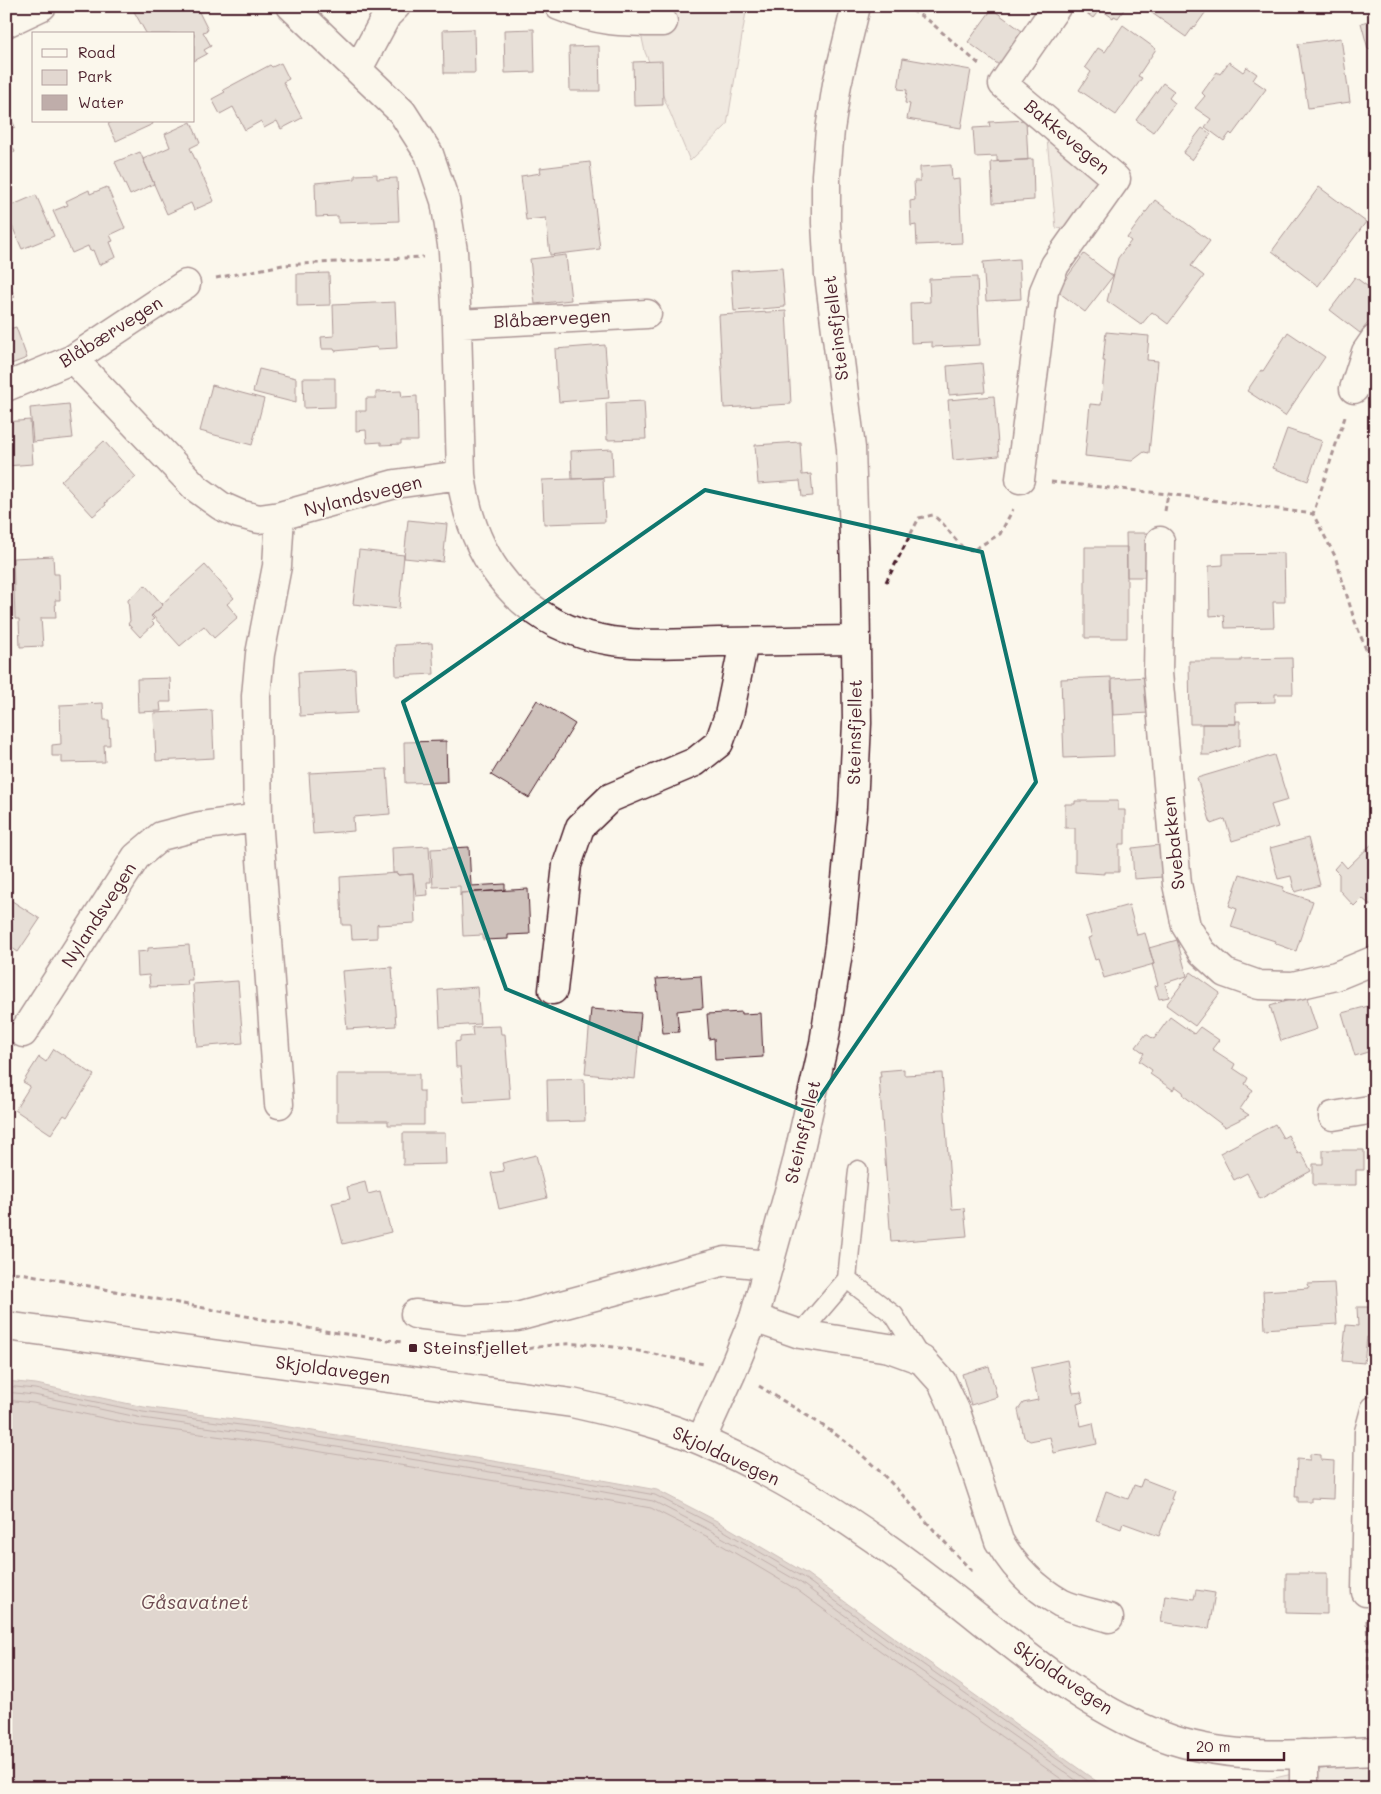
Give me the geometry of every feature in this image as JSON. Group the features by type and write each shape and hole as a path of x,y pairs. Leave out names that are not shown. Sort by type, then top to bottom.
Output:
{"street":[{"path":"6,22 42,6"},
{"path":"291,6 402,112 429,154 445,201 454,256 461,475 464,499 476,534 492,566 513,592 539,614 573,631 612,641 662,644 856,640"},
{"path":"358,69 387,15 396,6"},
{"path":"559,6 573,12 605,20 662,22"},
{"name":"Steinsfjellet","path":"701,1440 754,1318 769,1265 796,1166 824,1043 839,946 853,806 857,723 856,640 851,448 829,275 826,175 837,84 856,6"},
{"path":"1003,84 1058,6"},
{"name":"Bakkevegen","path":"1003,84 1116,178 1054,265 1044,291 1020,479"},
{"name":"Blåbærvegen","path":"6,387 73,359 186,284"},
{"name":"Blåbærvegen","path":"457,324 647,314"},
{"path":"1354,389 1366,352 1375,339"},
{"name":"Nylandsvegen","path":"73,359 196,488 221,506 240,514 259,518 280,516 395,484 461,475"},
{"name":"Nylandsvegen","path":"279,1104 258,818 256,696 260,654 277,566 280,516"},
{"name":"Svebakken","path":"1160,541 1158,673 1177,884 1186,926 1202,952 1225,973 1260,985 1293,986 1336,976 1375,960"},
{"path":"553,990 567,865 580,827 610,798 695,762 719,743 729,715 744,642"},
{"name":"Nylandsvegen","path":"23,1033 136,857 161,836 200,826 258,818"},
{"path":"1333,1116 1375,1109"},
{"path":"415,1314 465,1320 518,1317 725,1261 769,1265"},
{"path":"754,1318 800,1334 889,1348 922,1360 942,1382 956,1412 998,1541 1010,1560 1029,1580 1062,1603 1109,1618"},
{"name":"Skjoldavegen","path":"6,1326 572,1403 620,1414 701,1440 768,1472 837,1513 929,1579 1047,1670 1095,1704 1133,1723 1173,1740 1216,1750 1257,1754 1375,1751"},
{"path":"1366,1592 1369,1432 1375,1410"},
{"path":"1304,1754 1304,1788"}],"lane":[{"path":"800,1334 847,1280 858,1170"},
{"path":"847,1280 894,1314 922,1360"}],"path":[{"path":"904,6 928,20 1003,84"},
{"path":"186,284 283,265 454,256"},
{"path":"1354,389 1313,514 1335,556 1354,619 1375,672"},
{"path":"885,586 919,518 933,515 962,547 973,550 1000,534 1016,502 1020,479 1168,494 1313,514"},
{"path":"6,1272 21,1273 324,1331 407,1343"},
{"path":"472,1352 490,1354 562,1344 603,1346 711,1366"},
{"path":"1366,1592 1371,1722"}],"highlighted area":[{"path":"705,490 982,552 1036,782 809,1113 506,989 403,702"}],"green space":[{"path":"635,6 747,6 727,125 690,161 645,52"},
{"path":"1045,120 1116,179 1084,224 1056,228"},
{"path":"1375,1760 1375,1788 1230,1788 1288,1775"}],"water":[{"name":"Gåsavatnet","path":"6,1381 36,1384 144,1407 271,1424 657,1490 717,1521 807,1574 1106,1788 6,1788"}],"building":[{"path":"131,6 196,6 208,30 203,32 211,46 204,50 207,54 195,60 195,32 145,32"},
{"path":"1077,6 1124,6 1125,8 1118,18 1114,16 1113,18 1100,9 1093,18"},
{"path":"1153,6 1210,6 1186,37 1149,11"},
{"path":"992,9 1022,31 999,65 968,42"},
{"path":"1375,19 1375,47 1368,49 1361,23"},
{"path":"1123,25 1156,49 1138,76 1142,78 1116,115 1079,90 1091,72 1085,67 1098,48 1105,52"},
{"path":"474,29 475,73 444,73 443,30"},
{"path":"534,29 535,72 505,73 504,30"},
{"path":"1341,38 1350,102 1308,108 1298,44"},
{"path":"599,46 600,91 570,91 569,47"},
{"path":"903,58 971,70 961,128 907,119 910,104 905,103 907,90 898,89"},
{"path":"662,61 663,105 634,106 633,62"},
{"path":"1229,62 1243,72 1247,67 1257,74 1253,80 1266,89 1232,135 1230,133 1224,141 1205,127 1211,119 1195,108 1205,96 1202,93 1217,72 1220,74"},
{"path":"281,63 289,79 283,82 302,118 281,129 277,121 264,128 261,121 245,130 233,107 220,114 212,99 225,92 223,90 270,65 272,67"},
{"path":"1163,83 1174,91 1169,98 1175,103 1153,132 1136,120"},
{"path":"6,106 15,127 6,131"},
{"path":"1026,120 1028,160 997,161 997,156 975,157 973,128 990,127 989,122"},
{"path":"111,122 152,122 153,124 116,141 108,124"},
{"path":"191,122 200,143 190,148 214,201 194,210 191,203 167,214 143,159 170,147 165,134"},
{"path":"1202,128 1211,134 1192,160 1183,153"},
{"path":"6,133 15,152 6,156"},
{"path":"140,152 154,184 130,195 115,162"},
{"path":"1033,159 1034,200 993,203 991,162"},
{"path":"590,162 600,249 550,255 546,218 526,220 521,176 541,173 540,168"},
{"path":"951,165 952,180 959,179 962,243 917,245 916,225 911,226 910,201 915,200 914,181 920,181 920,167"},
{"path":"377,174 377,179 397,178 399,221 338,223 338,216 316,217 315,183 355,179 355,175"},
{"path":"107,187 125,228 110,235 113,241 110,242 116,257 99,265 93,250 90,251 88,246 72,253 53,211 68,205 66,201 89,190 90,194"},
{"path":"1319,187 1366,222 1318,286 1272,251"},
{"path":"36,195 54,236 22,249 6,208"},
{"path":"1155,200 1210,241 1191,266 1204,276 1168,324 1152,312 1141,325 1107,301 1118,258 1131,241 1127,238"},
{"path":"1084,254 1113,276 1085,312 1057,291"},
{"path":"566,255 571,300 535,304 530,259"},
{"path":"1019,259 1021,299 986,301 983,262"},
{"path":"782,268 785,307 734,311 731,271"},
{"path":"329,273 330,305 297,306 297,274"},
{"path":"977,277 980,345 932,347 932,342 911,343 910,303 930,302 929,279"},
{"path":"1355,277 1375,292 1375,314 1360,333 1330,310"},
{"path":"6,278 15,297 6,300"},
{"path":"395,302 397,348 378,349 377,347 335,351 334,349 322,349 321,337 334,336 333,305"},
{"path":"786,311 791,404 724,408 719,315"},
{"path":"16,327 27,358 6,366 6,330"},
{"path":"1106,332 1149,336 1147,360 1158,361 1149,453 1144,452 1132,461 1085,456 1090,404 1101,405"},
{"path":"1288,332 1325,357 1285,416 1247,391 1261,370 1263,371"},
{"path":"605,345 609,398 559,402 555,349"},
{"path":"982,363 985,392 949,395 947,366"},
{"path":"259,369 296,378 296,403 253,392"},
{"path":"303,378 335,378 335,407 304,408"},
{"path":"212,385 264,399 252,445 200,431"},
{"path":"401,391 402,397 417,396 418,441 401,441 401,444 381,445 381,442 367,443 366,430 356,431 356,411 366,411 366,398 376,398 376,392"},
{"path":"994,396 999,456 953,460 948,400"},
{"path":"644,401 646,439 607,440 606,403"},
{"path":"69,404 73,438 33,442 30,408"},
{"path":"30,420 33,464 6,466 6,422"},
{"path":"1287,429 1322,441 1308,481 1273,468"},
{"path":"104,441 136,477 105,503 106,505 93,516 61,481"},
{"path":"800,442 802,475 811,474 813,496 802,497 800,481 758,484 755,445"},
{"path":"612,449 613,477 572,479 571,451"},
{"path":"1370,458 1375,458 1375,513 1369,513"},
{"path":"603,478 605,522 544,524 542,480"},
{"path":"408,520 447,524 443,562 404,558"},
{"path":"1126,533 1149,533 1149,577 1127,577"},
{"path":"1085,547 1127,547 1127,638 1085,638"},
{"path":"359,550 404,555 399,609 353,604"},
{"path":"1284,553 1285,602 1273,602 1274,627 1225,628 1224,615 1210,616 1209,566 1223,565 1223,554"},
{"path":"53,556 54,574 59,574 60,600 55,600 56,618 41,618 43,646 20,647 19,619 15,619 13,558"},
{"path":"205,565 234,598 227,604 238,617 214,638 204,626 180,646 152,615"},
{"path":"145,585 163,605 151,616 154,619 151,621 154,624 140,637 128,624 130,621 128,600"},
{"path":"432,643 434,674 396,676 395,645"},
{"path":"1292,658 1293,694 1275,694 1275,702 1235,703 1236,724 1190,724 1189,661 1241,661 1241,659"},
{"path":"355,669 357,713 300,716 298,672"},
{"path":"1111,677 1114,756 1064,758 1061,679"},
{"path":"1147,677 1149,713 1113,715 1112,679"},
{"path":"170,678 171,702 160,702 161,711 138,712 137,679"},
{"path":"537,700 575,724 529,798 491,775"},
{"path":"103,703 104,720 109,720 110,745 104,745 105,762 62,763 62,756 52,756 52,745 61,744 60,705"},
{"path":"212,710 214,758 156,761 154,713"},
{"path":"1236,721 1240,721 1240,745 1210,755 1202,755 1202,724 1236,724"},
{"path":"446,741 447,782 405,783 404,742"},
{"path":"1274,755 1288,800 1271,805 1278,827 1232,841 1225,819 1211,824 1197,778"},
{"path":"387,769 390,814 353,817 354,831 313,834 309,773"},
{"path":"1075,801 1118,801 1118,810 1125,810 1125,844 1119,844 1119,872 1104,872 1104,874 1075,872 1075,828 1065,828 1065,804 1075,804"},
{"path":"1308,838 1320,885 1295,892 1291,876 1278,879 1270,848"},
{"path":"1375,841 1375,905 1369,904 1362,898 1354,906 1339,890 1339,874 1334,869 1341,861 1347,868"},
{"path":"1160,845 1163,877 1134,879 1132,848"},
{"path":"429,846 431,882 427,882 428,895 416,896 413,874 398,875 393,873 392,848"},
{"path":"469,847 471,886 505,884 505,890 461,893 460,896 460,886 433,887 431,849"},
{"path":"397,873 398,875 413,874 415,923 378,925 378,923 377,938 352,939 351,925 342,925 340,877"},
{"path":"1240,874 1284,887 1283,891 1313,901 1296,951 1274,943 1275,941 1231,927 1237,909 1229,906"},
{"path":"528,889 530,934 508,935 508,939 483,940 483,935 463,936 461,893"},
{"path":"6,897 40,919 18,952 12,948 6,957"},
{"path":"1129,905 1137,935 1145,933 1154,964 1104,978 1098,959 1095,960 1088,938 1092,937 1086,917"},
{"path":"1177,940 1187,976 1165,983 1169,997 1159,999 1155,986 1158,985 1152,964 1154,964 1149,948"},
{"path":"189,945 192,980 187,980 188,985 150,987 149,975 138,976 137,952 148,951 148,948"},
{"path":"392,967 396,1026 347,1029 342,971"},
{"path":"1191,972 1220,993 1195,1026 1166,1005"},
{"path":"701,976 703,1008 677,1011 679,1032 663,1033 656,979"},
{"path":"238,981 243,1043 197,1047 193,984"},
{"path":"477,987 480,1024 440,1027 438,990"},
{"path":"1306,995 1317,1029 1281,1041 1270,1006"},
{"path":"1375,996 1375,1053 1374,1050 1355,1056 1342,1013 1372,1005 1370,997"},
{"path":"591,1009 641,1013 635,1079 585,1074"},
{"path":"742,1012 742,1014 761,1013 763,1057 715,1060 714,1038 709,1039 707,1014"},
{"path":"1170,1017 1194,1034 1200,1027 1219,1040 1212,1049 1235,1064 1233,1068 1248,1078 1245,1084 1253,1090 1240,1109 1249,1115 1225,1127 1184,1096 1183,1092 1175,1086 1173,1090 1150,1074 1152,1070 1139,1061 1144,1053 1136,1047 1146,1034 1154,1039"},
{"path":"500,1026 501,1034 505,1034 510,1099 464,1102 461,1067 456,1067 455,1042 460,1041 460,1037 473,1036 472,1027"},
{"path":"54,1049 94,1075 67,1117 64,1115 51,1134 15,1110 30,1086 23,1082 39,1057 46,1062"},
{"path":"904,1069 904,1075 942,1073 952,1209 964,1208 967,1236 891,1242 879,1077 881,1077 880,1071"},
{"path":"337,1074 419,1074 419,1091 424,1091 424,1125 388,1125 388,1121 337,1121"},
{"path":"584,1079 585,1121 548,1122 547,1080"},
{"path":"1275,1124 1283,1138 1288,1135 1298,1154 1301,1152 1311,1171 1260,1199 1247,1173 1234,1180 1220,1153"},
{"path":"403,1133 445,1133 446,1164 403,1165"},
{"path":"1323,1150 1364,1150 1364,1170 1356,1170 1356,1185 1313,1185 1313,1164 1323,1164"},
{"path":"536,1155 547,1198 499,1209 491,1173 504,1171 502,1163"},
{"path":"365,1182 368,1194 380,1191 391,1232 343,1244 332,1203 350,1199 347,1187"},
{"path":"1334,1283 1337,1324 1265,1329 1263,1291 1309,1288 1308,1284"},
{"path":"1357,1307 1375,1307 1375,1337 1367,1337 1364,1363 1342,1361 1346,1325 1358,1326"},
{"path":"1067,1360 1073,1393 1081,1392 1083,1402 1077,1404 1081,1426 1093,1423 1097,1444 1054,1453 1050,1437 1030,1441 1024,1437 1018,1410 1023,1403 1038,1400 1031,1368"},
{"path":"989,1366 997,1397 971,1405 962,1374"},
{"path":"1310,1454 1321,1455 1321,1460 1334,1461 1333,1499 1311,1498 1311,1502 1298,1502 1298,1497 1295,1497 1297,1459 1310,1460"},
{"path":"1143,1479 1174,1491 1171,1499 1173,1500 1159,1536 1123,1523 1121,1529 1096,1520 1106,1491 1128,1499 1134,1485 1140,1487"},
{"path":"1286,1573 1327,1573 1327,1614 1286,1613"},
{"path":"1196,1590 1215,1593 1209,1629 1161,1622 1165,1595 1194,1599"}],"place":[{"name":"Steinsfjellet","path":"413,1348"}]}
